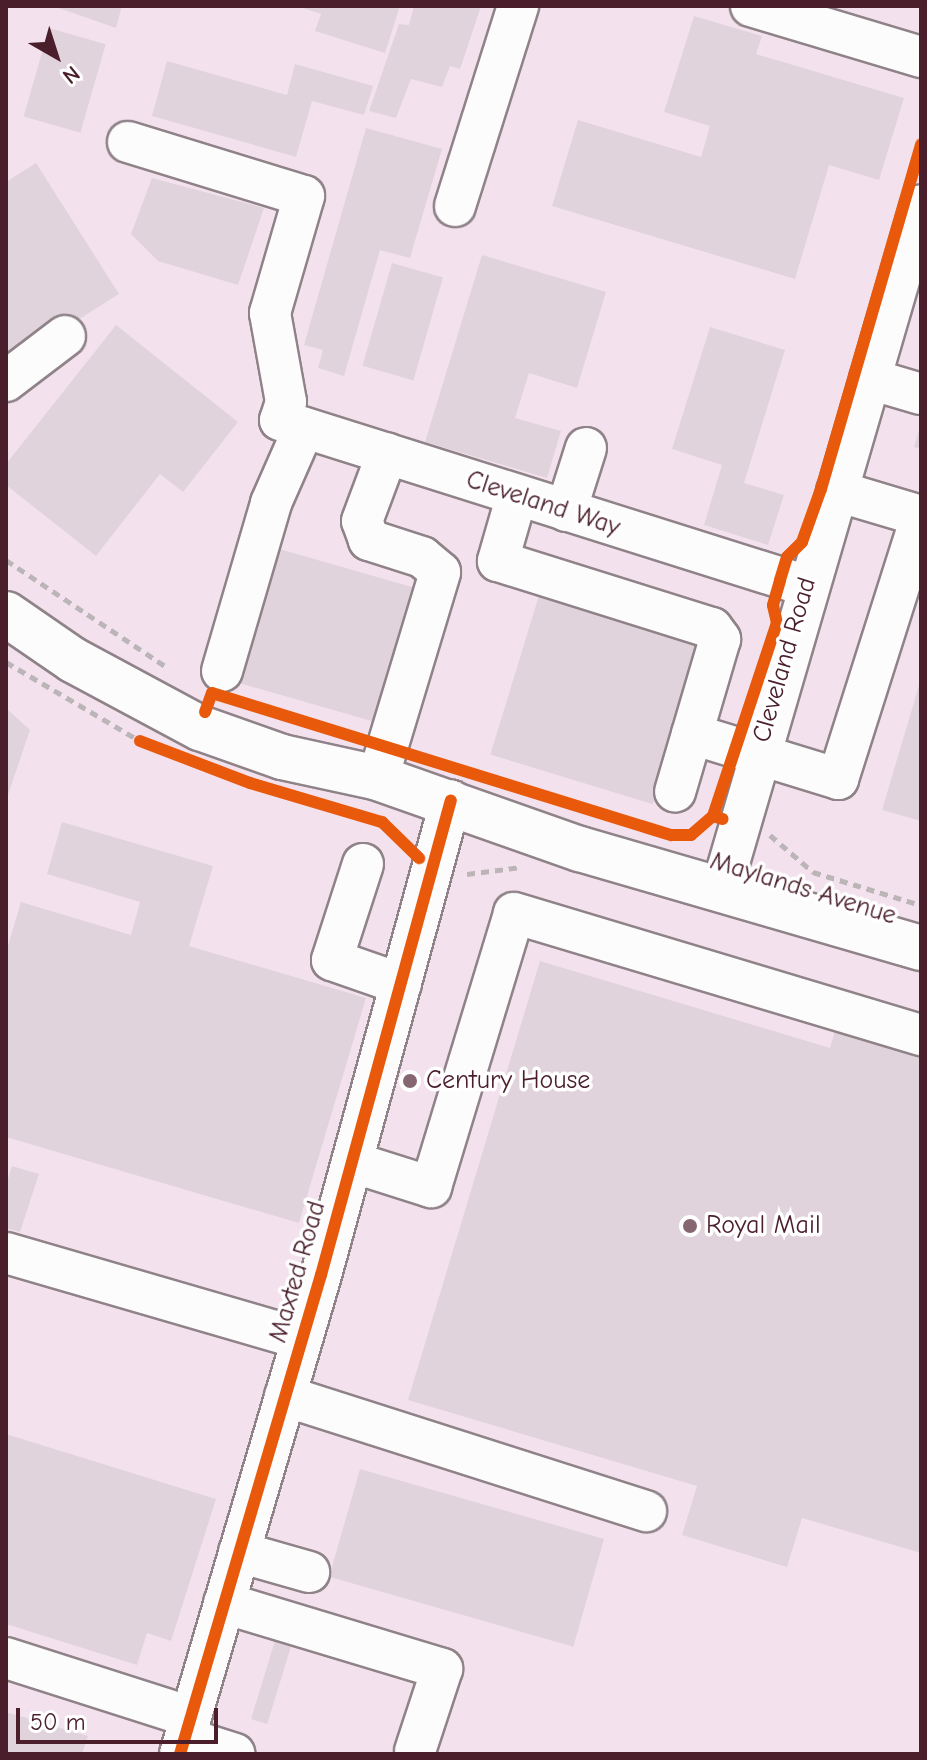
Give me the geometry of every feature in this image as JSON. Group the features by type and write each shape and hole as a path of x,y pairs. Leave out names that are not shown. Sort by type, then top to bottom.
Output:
{"main road":[{"name":"Maylands Avenue","path":"6,614 73,660 184,721 282,757 378,778 451,800 580,849 722,887 921,948"}],"street":[{"path":"455,206 518,6"},
{"path":"751,6 921,57"},
{"path":"128,142 304,196 270,313 292,424 222,671"},
{"name":"Cleveland Road","path":"722,887 807,586 830,483 870,379 868,328 921,205"},
{"path":"6,381 65,336"},
{"path":"870,379 921,394"},
{"name":"Cleveland Way","path":"292,424 807,586"},
{"path":"566,511 586,448"},
{"path":"378,778 440,572 422,557 369,540 362,521 387,454"},
{"path":"692,734 838,779 921,517 830,483"},
{"path":"517,495 498,561 712,628 720,639 675,792"},
{"name":"Maxted Road","path":"185,1736 302,1339 451,800"},
{"path":"363,864 332,960 401,984"},
{"path":"352,1162 431,1187 514,913 921,1035"},
{"path":"6,1253 302,1339"},
{"path":"285,1396 646,1511"},
{"path":"239,1552 309,1572"},
{"path":"224,1603 442,1669 415,1751"},
{"path":"6,1658 185,1736 235,1754"}],"path":[{"path":"6,560 177,672"},
{"path":"6,662 146,744"},
{"path":"762,828 813,872 921,905"}],"shaded area":[{"path":"6,6 921,6 921,1754 6,1754"}],"building":[{"path":"53,6 122,6 116,28"},
{"path":"297,6 400,6 385,53 315,31 321,14"},
{"path":"414,6 481,6 460,69 450,66 442,87 411,79 396,118 369,111 399,24 409,25"},
{"path":"694,16 762,36 756,54 904,98 879,180 829,165 795,279 552,206 578,120 701,157 710,126 664,112"},
{"path":"49,28 106,44 80,133 24,116"},
{"path":"167,61 287,95 295,64 373,86 364,115 312,101 296,157 152,116"},
{"path":"366,128 442,149 410,258 380,250 344,376 318,368 323,350 304,345"},
{"path":"36,163 119,294 6,365 6,182"},
{"path":"152,178 264,208 238,285 158,261 131,234"},
{"path":"482,255 606,292 577,388 529,373 515,418 561,431 547,478 425,442"},
{"path":"392,263 443,278 413,380 363,366"},
{"path":"116,325 238,422 183,492 160,474 96,556 6,485 6,464"},
{"path":"710,327 785,350 744,483 784,495 768,545 704,525 722,465 672,449"},
{"path":"921,424 921,449 914,447"},
{"path":"276,548 415,588 377,723 237,683"},
{"path":"540,592 703,642 653,804 490,755"},
{"path":"921,683 921,821 882,810"},
{"path":"6,708 30,730 7,798 6,798"},
{"path":"62,822 213,866 189,946 366,998 299,1223 6,1137 6,952 21,902 131,935 140,902 47,874"},
{"name":"Royal Mail","path":"540,961 830,1048 836,1027 921,1052 921,1553 802,1518 787,1567 682,1535 697,1486 408,1400"},
{"path":"12,1166 39,1174 20,1232 6,1228 6,1185"},
{"path":"6,1434 216,1499 171,1641 147,1633 137,1665 6,1624"},
{"path":"360,1469 604,1539 573,1647 329,1577"},
{"path":"277,1634 293,1639 267,1724 251,1719"},
{"path":"6,1712 88,1736 82,1754 6,1754"}],"cycle path":[{"path":"713,816 777,623 773,605 787,557 802,542 821,489 921,144"},
{"path":"205,712 212,693 672,835 691,835 713,816 723,819"},
{"path":"140,741 250,783 382,822 419,858"},
{"path":"180,1754 321,1275 451,800"}],"place":[{"name":"Century House","path":"410,1081"},
{"name":"Royal Mail","path":"690,1226"}]}
